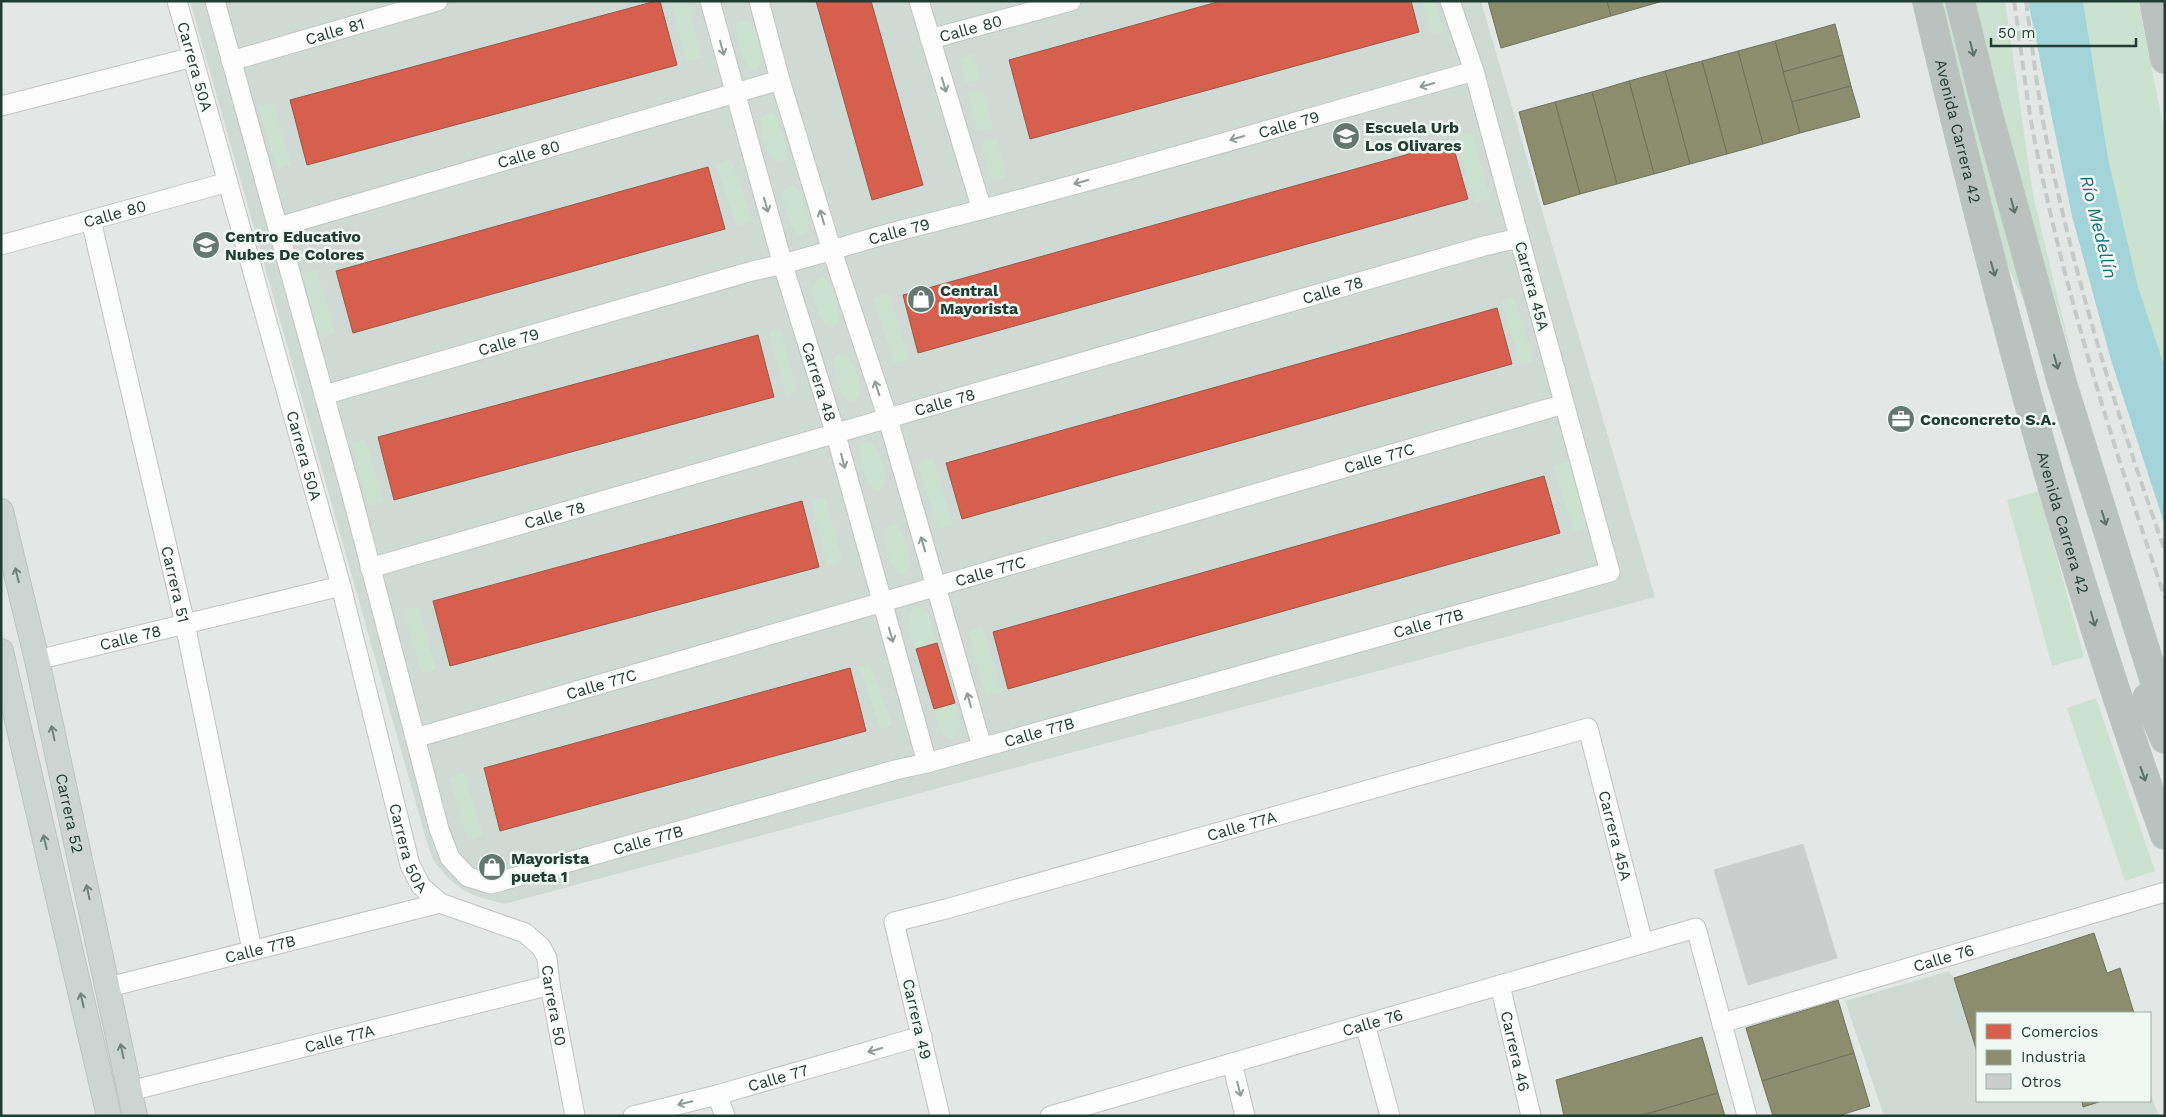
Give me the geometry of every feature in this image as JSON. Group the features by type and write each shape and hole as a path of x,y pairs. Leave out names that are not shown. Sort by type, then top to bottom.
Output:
{"highway":[{"name":"Avenida Carrera 42","path":"1927,1 1965,163 2049,472 2112,684 2165,835"},
{"name":"Avenida Carrera 42","path":"1960,1 1988,114 2062,383 2165,714"},
{"path":"2154,1 2165,58"},
{"path":"2010,329 2052,413 2126,649 2165,739"}],"main road":[{"name":"Carrera 52","path":"1,511 37,660 109,987 135,1116"},
{"name":"Carrera 52","path":"2,663 109,1116"}],"street":[{"name":"Carrera 50A","path":"177,1 341,586 410,864 421,886 440,903"},
{"path":"215,1 324,395 415,738"},
{"name":"Calle 81","path":"231,61 438,1"},
{"name":"Carrera 48","path":"710,1 783,266 836,435 927,763"},
{"path":"759,1 780,80 832,251 888,420 982,747"},
{"path":"918,1 982,210"},
{"name":"Calle 80","path":"930,39 1071,1"},
{"name":"Carrera 45A","path":"1450,1 1474,72 1610,572"},
{"path":"1,106 193,57"},
{"name":"Calle 79","path":"324,395 752,271 783,266 881,236 982,210 1474,72"},
{"name":"Calle 80","path":"278,227 780,80"},
{"name":"Calle 80","path":"1,245 228,182"},
{"name":"Carrera 51","path":"91,220 185,624 252,950"},
{"name":"Calle 78","path":"370,568 1475,249 1519,238"},
{"name":"Calle 77C","path":"415,738 882,602 992,572 1564,404"},
{"name":"Calle 77B","path":"415,738 439,829 450,858 468,877 491,884 1610,572"},
{"name":"Calle 78","path":"37,660 341,586"},
{"name":"Carrera 45A","path":"1588,728 1643,943"},
{"name":"Calle 77A","path":"894,922 1588,728"},
{"name":"Calle 76","path":"1050,1116 1696,928 1722,1023 2165,892"},
{"name":"Calle 77B","path":"109,987 440,903"},
{"name":"Carrera 50","path":"440,903 525,933 541,947 547,958 550,985 575,1116"},
{"name":"Carrera 49","path":"894,922 940,1116"},
{"name":"Calle 77A","path":"130,1091 550,985"},
{"name":"Carrera 46","path":"1500,985 1531,1116"},
{"path":"1722,1023 1747,1116"},
{"path":"1364,1024 1390,1116"},
{"name":"Calle 77","path":"633,1116 717,1095 922,1036"},
{"path":"1232,1063 1245,1116"},
{"path":"717,1095 725,1116"}],"shaded area":[{"name":"Central Mayorista","path":"190,1 1481,1 1655,597 504,904 479,897 463,890 448,878 433,860 426,839"},
{"path":"1949,971 1954,978 1976,1049 1976,1102 2082,1102 2084,1107 2099,1102 2151,1102 2151,1096 2159,1116 1884,1116 1845,1001"}],"green space":[{"path":"671,1 687,1 701,58 686,61"},
{"path":"1422,1 1435,1 1443,31 1432,34"},
{"path":"1941,1 1949,1 1986,156 2028,310 2004,259 1977,158"},
{"path":"1973,1 2005,1 2033,195 2074,365 2014,156"},
{"path":"2083,1 2138,1 2165,134 2165,368 2138,287 2108,158"},
{"path":"742,21 748,21 751,24 760,45 762,61 755,70 746,63 739,44 736,25"},
{"path":"974,54 980,80 966,83 960,58"},
{"path":"983,90 993,128 978,131 968,94"},
{"path":"273,102 291,165 277,169 258,107"},
{"path":"772,113 780,126 786,144 786,155 779,162 767,150 761,130 761,118 766,114"},
{"path":"1471,133 1490,198 1475,203 1456,138"},
{"path":"997,139 1006,177 991,181 982,143"},
{"path":"731,159 752,220 737,226 716,164"},
{"path":"794,186 803,199 809,223 809,228 801,235 790,223 784,203 783,191 788,187"},
{"path":"316,270 335,332 320,337 302,274"},
{"path":"825,278 833,291 839,315 837,324 832,328 823,321 814,295 814,283 819,279"},
{"path":"889,294 909,359 894,363 874,298"},
{"path":"1514,297 1534,361 1521,365 1501,301"},
{"path":"780,329 797,392 786,395 769,332"},
{"path":"845,353 854,366 860,390 860,395 852,402 847,399 841,390 835,370 834,358 839,354"},
{"path":"365,439 384,502 369,506 351,443"},
{"path":"865,442 871,442 874,445 883,467 885,482 878,491 869,484 862,465 859,446"},
{"path":"933,459 953,525 938,529 918,464"},
{"path":"1569,461 1588,527 1574,531 1554,466"},
{"path":"2039,491 2084,657 2052,666 2007,500"},
{"path":"825,497 842,560 827,565 811,501"},
{"path":"896,525 904,538 910,562 909,569 902,575 894,568 891,562 886,542 885,530 890,526"},
{"path":"418,606 436,669 422,673 403,610"},
{"path":"915,608 921,608 928,614 937,643 916,649 909,627 909,617"},
{"path":"982,627 1002,692 987,697 968,632"},
{"path":"870,663 892,725 881,729 859,667"},
{"path":"2096,698 2155,871 2125,881 2067,708"},
{"path":"955,703 960,721 959,734 952,739 942,731 934,709"},
{"path":"464,773 483,836 468,841 450,778"}],"water":[{"name":"Río Medellín","path":"2028,1 2083,1 2108,158 2138,287 2165,368 2165,526 2111,360 2072,216"}],"building: Comercios":[{"path":"660,1 677,65 307,165 290,100"},
{"path":"816,1 871,1 923,185 872,200"},
{"path":"1221,1 1411,1 1419,32 1030,139 1009,60"},
{"path":"1452,142 1468,199 918,353 903,295"},
{"path":"708,167 725,229 353,333 336,271"},
{"path":"1497,308 1512,364 962,519 946,463"},
{"path":"758,335 774,397 394,500 378,437"},
{"path":"1544,476 1560,533 1008,689 993,632"},
{"path":"802,501 819,567 450,666 433,601"},
{"path":"937,643 955,703 934,709 916,649"},
{"path":"850,668 866,731 500,831 484,768"}],"building: Industria":[{"path":"1488,1 1607,1 1611,16 1501,48"},
{"path":"1607,1 1663,1 1611,16"},
{"path":"1835,24 1843,55 1783,72 1775,41"},
{"path":"1775,41 1800,133 1763,144 1738,51"},
{"path":"1738,51 1763,144 1727,154 1702,61"},
{"path":"1843,55 1851,86 1792,102 1783,72"},
{"path":"1702,61 1727,154 1690,164 1665,71"},
{"path":"1665,71 1690,164 1654,174 1629,81"},
{"path":"1629,81 1654,174 1617,184 1592,92"},
{"path":"1851,86 1860,117 1800,133 1792,102"},
{"path":"1592,92 1617,184 1580,194 1555,102"},
{"path":"1555,102 1580,194 1544,205 1519,112"},
{"path":"2094,933 2107,973 2120,968 2134,1012 1976,1012 1976,1049 1954,978"},
{"path":"1838,1000 1854,1053 1762,1081 1746,1028"},
{"path":"1702,1037 1718,1093 1640,1116 1564,1116 1556,1080"},
{"path":"1854,1053 1870,1106 1838,1116 1773,1116 1762,1081"},
{"path":"1718,1093 1725,1116 1640,1116"},
{"path":"2082,1102 2099,1102 2083,1107"}],"building: Otros":[{"path":"1803,844 1837,958 1748,985 1714,870"}],"railway":[{"path":"2014,1 2033,132 2059,251 2091,368 2165,598"},
{"path":"2026,1 2045,132 2069,238 2113,396 2165,551"}],"place":[{"name":"Escuela Urb Los Olivares","path":"1346,136"},
{"name":"Centro Educativo Nubes De Colores","path":"206,245"},
{"name":"Central Mayorista","path":"921,299"},
{"name":"Conconcreto S.A.","path":"1901,419"},
{"name":"Mayorista pueta 1","path":"492,867"}]}
